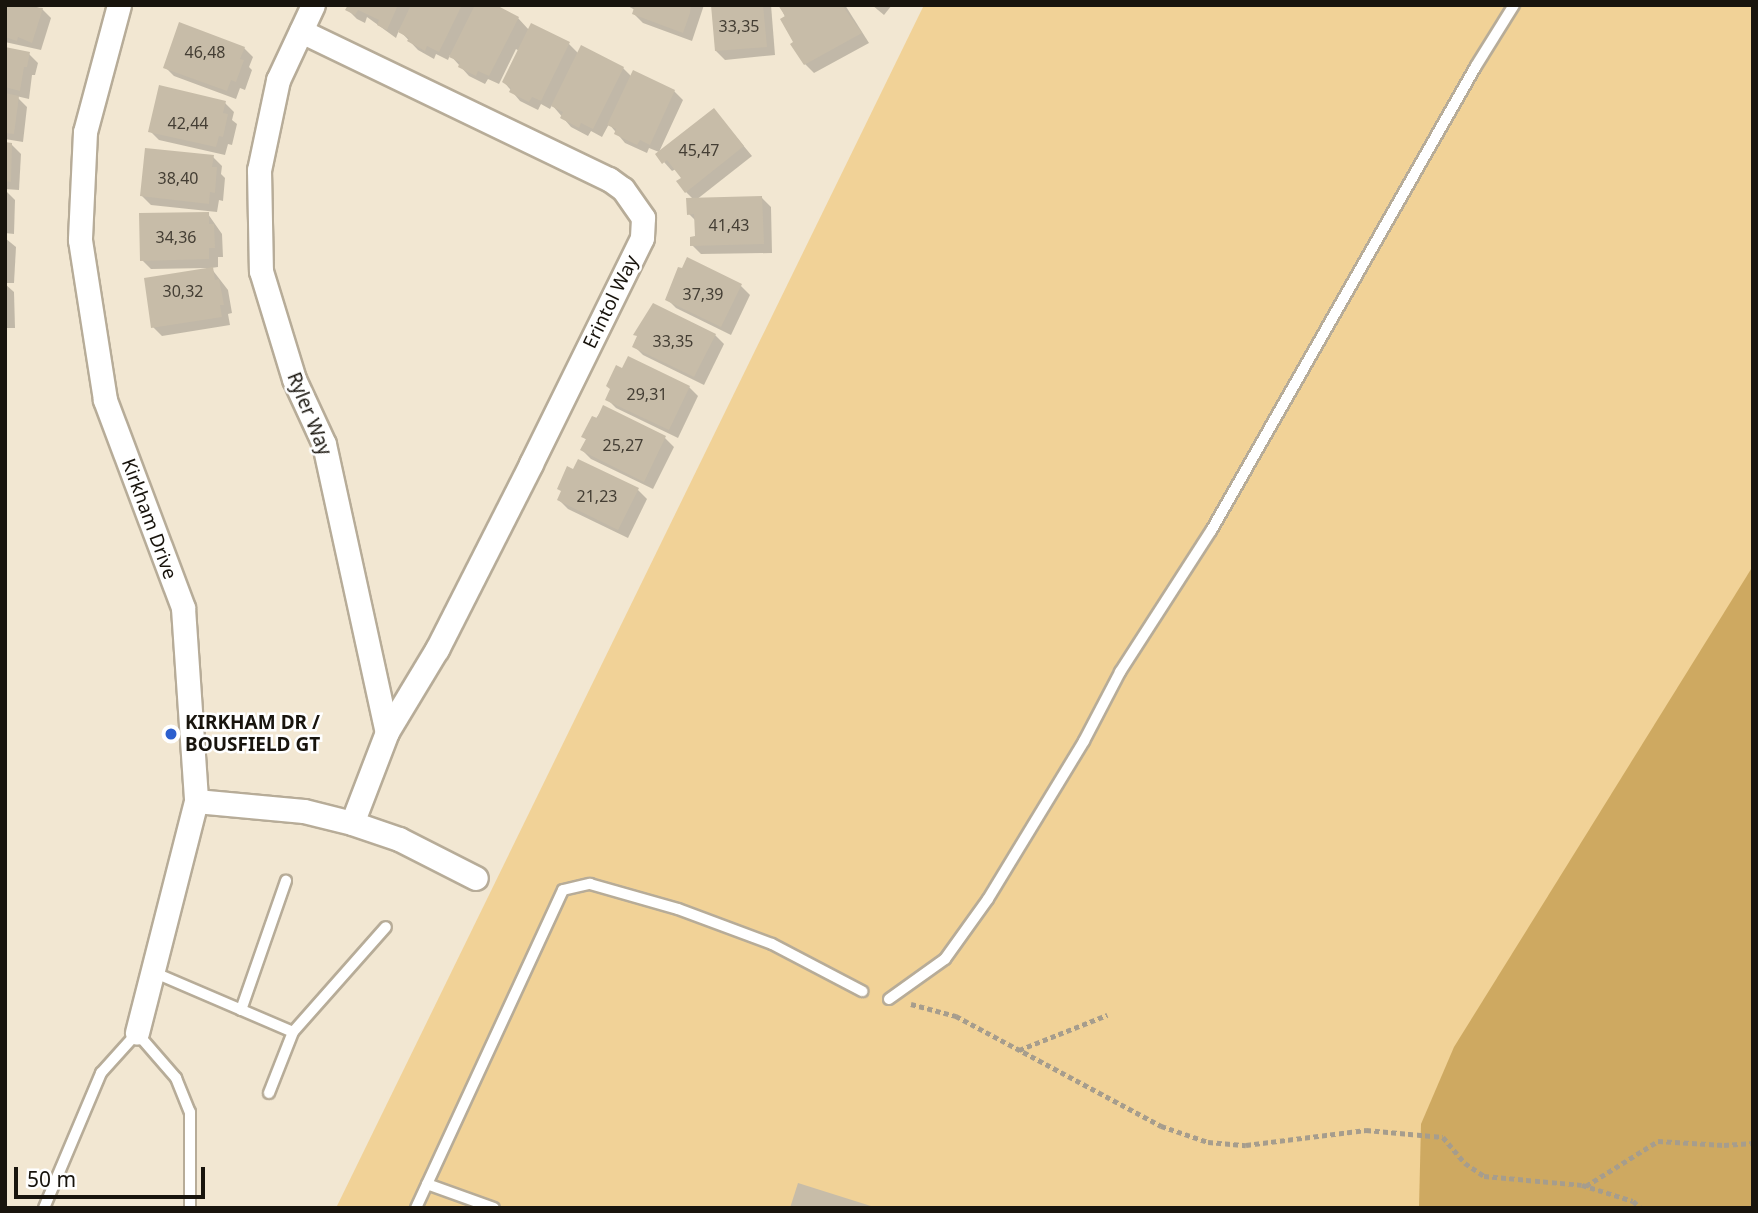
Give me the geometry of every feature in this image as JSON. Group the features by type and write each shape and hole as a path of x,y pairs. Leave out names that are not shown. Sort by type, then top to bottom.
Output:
{"street":[{"name":"Kirkham Drive","path":"119,5 85,132 80,240 106,400 183,608 196,801 137,1032"},
{"name":"Ryler Way","path":"313,5 278,80 259,170 261,271 294,379 324,444 387,732"},
{"name":"Erintol Way","path":"301,31 609,179 623,189 643,218 642,238 580,364 438,649 387,732"},
{"path":"352,823 387,732"},
{"path":"196,801 304,811 352,823 399,839 476,877"}],"lane":[{"path":"889,999 945,958 988,899 1084,741 1120,672 1212,531 1476,66 1514,5"},
{"path":"241,1010 286,881"},
{"path":"416,1208 563,890 590,884 678,909 772,944 862,991"},
{"path":"269,1093 293,1032 386,927"},
{"path":"153,972 293,1032"},
{"path":"44,1208 100,1073 137,1032 176,1078 190,1111 190,1208"},
{"path":"427,1184 494,1208"}],"path":[{"path":"889,999 956,1016 1161,1126 1208,1142 1246,1145 1311,1135 1392,1130 1443,1137 1465,1163 1484,1176 1585,1186 1633,1201 1642,1208"},
{"path":"1018,1050 1107,1015"},
{"path":"1585,1186 1658,1141 1724,1145 1753,1143"}],"shaded area":[{"path":"924,5 1753,5 1753,1208 336,1208"},
{"path":"1753,566 1753,1208 1419,1208 1421,1124 1454,1047"}],"building":[{"path":"5,5 43,8 32,43 18,37 17,41 5,37"},
{"path":"348,5 398,5 387,30 377,25 379,20 358,10 355,15 345,10"},
{"path":"411,5 462,5 439,52 427,46 425,51 407,41 409,38 398,32"},
{"path":"475,5 496,5 519,17 489,76 478,71 476,76 458,67 460,62 449,57"},
{"path":"635,5 691,5 683,33 632,14"},
{"path":"711,5 763,5 767,47 715,51"},
{"path":"778,5 842,5 862,33 804,65 790,44 793,42 780,19 785,16"},
{"path":"179,22 245,47 240,59 244,60 236,82 231,80 227,91 163,68"},
{"path":"531,23 570,42 541,101 532,97 529,102 509,92 511,88 502,82"},
{"path":"581,45 624,67 593,129 581,123 579,128 560,118 563,112 551,106"},
{"path":"5,47 30,52 20,91 5,87"},
{"path":"633,70 675,90 650,145 640,140 637,145 614,134 616,129 607,125"},
{"path":"159,85 226,101 223,113 228,114 223,137 219,136 216,147 148,132"},
{"path":"5,93 19,96 14,134 5,133"},
{"path":"714,108 744,146 685,193 676,181 681,178 667,160 662,164 655,154"},
{"path":"5,142 12,143 11,182 5,181"},
{"path":"145,148 214,155 212,167 217,167 215,193 210,192 209,204 140,196"},
{"path":"762,196 764,244 690,246 690,237 695,236 694,214 687,215 686,198"},
{"path":"209,212 209,224 214,224 215,248 209,248 209,259 140,261 139,213"},
{"path":"687,257 742,284 721,327 665,300 678,267 682,268"},
{"path":"213,267 215,280 219,279 224,305 220,305 222,317 151,328 144,278"},
{"path":"653,303 716,334 694,377 632,347 637,336 633,335"},
{"path":"628,356 690,386 669,430 605,400 610,389 606,386 616,365 622,368"},
{"path":"603,405 666,436 644,482 580,450 586,439 581,437 592,416 597,418"},
{"path":"578,459 639,488 618,530 557,500 561,491 557,489 567,466 573,469"},
{"path":"798,1183 874,1207 790,1208"}],"place":[{"name":"KIRKHAM DR / BOUSFIELD GT","path":"171,734"}]}
